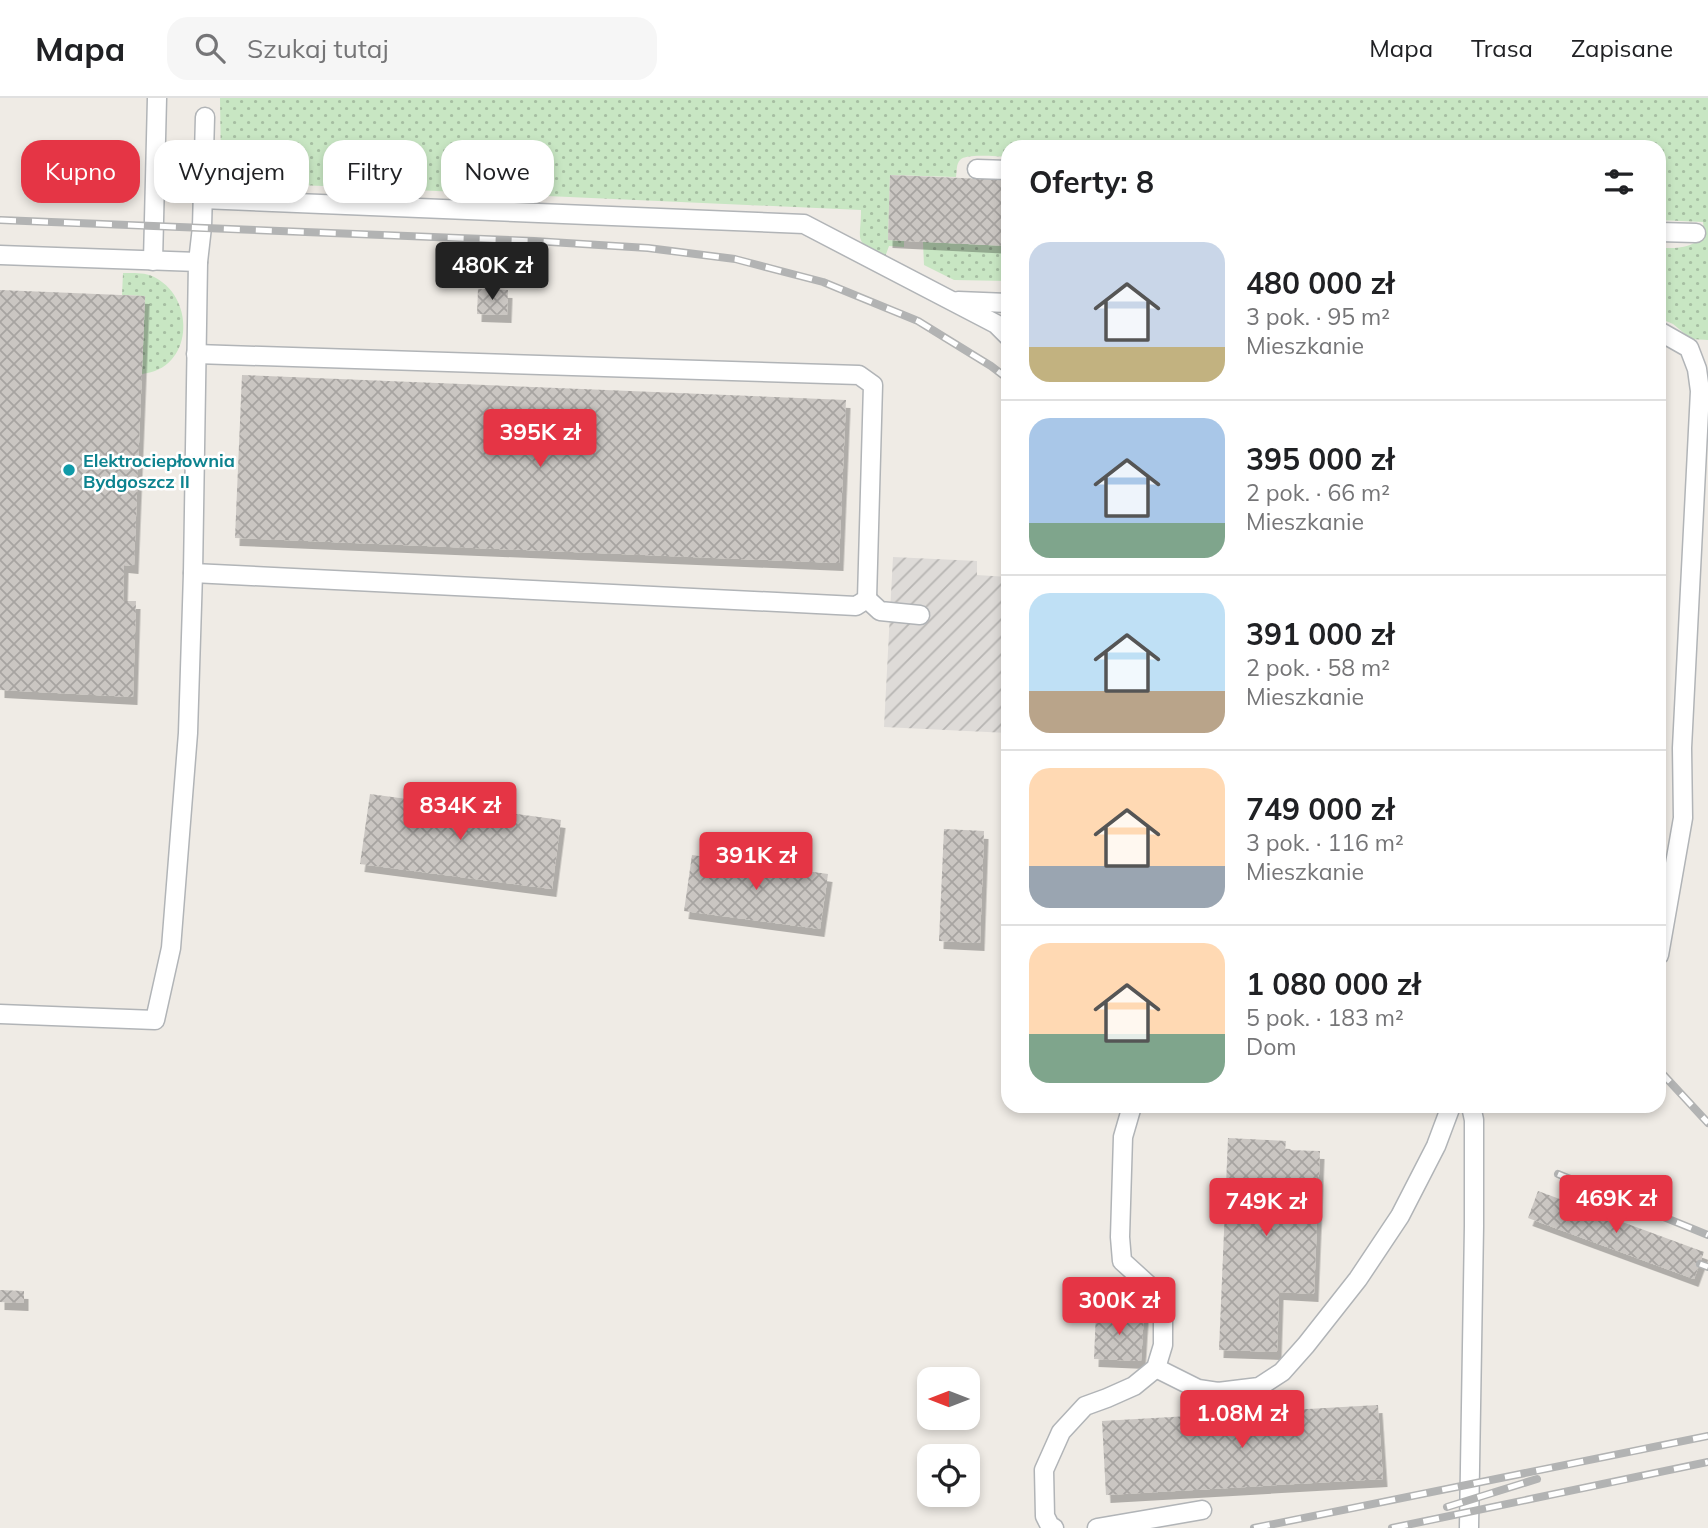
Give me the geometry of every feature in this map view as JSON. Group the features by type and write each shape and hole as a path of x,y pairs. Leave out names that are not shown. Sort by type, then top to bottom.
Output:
{"lane":[{"path":"153,261 158,98"},
{"path":"204,140 205,117"},
{"path":"977,169 1001,170"},
{"path":"0,1014 155,1020 171,948 188,733 198,262 202,203"},
{"path":"298,203 804,224 1001,329"},
{"path":"1666,232 1696,233"},
{"path":"0,254 198,262"},
{"path":"951,301 1001,303"},
{"path":"1666,335 1689,348 1697,369 1700,391 1682,748 1683,818 1666,916"},
{"path":"196,354 859,375 873,385 867,599 880,611 920,615"},
{"path":"193,573 856,606 867,599"},
{"path":"1054,1528 1045,1517 1044,1470 1061,1432 1085,1406 1134,1386 1156,1368 1163,1345 1163,1321 1155,1291 1122,1261 1120,1237 1123,1137 1130,1113"},
{"path":"1156,1368 1198,1389 1218,1392 1259,1387 1282,1371 1358,1279 1400,1216 1436,1146 1448,1113"},
{"path":"1469,1528 1474,1226 1472,1113"},
{"path":"1097,1528 1202,1510"}],"shaded area":[{"path":"893,557 977,561 977,575 1001,577 1001,733 884,727"}],"green space":[{"path":"220,98 1708,98 1708,340 1691,339 1666,321 1666,248 1695,243 1703,231 1703,222 1666,220 1666,140 1001,140 1001,157 964,158 958,164 956,177 890,175 888,240 904,241 904,247 889,246 885,257 867,247 861,240 861,210 554,196 554,140 441,140 441,191 427,191 427,140 323,140 323,186 309,185 309,140 221,140"},
{"path":"923,242 1001,246 1001,281 954,280 924,265"},
{"path":"123,273 144,274 156,278 169,288 183,317 179,347 171,360 159,369 142,374 145,296 122,295"}],"building":[{"path":"890,175 1001,180 1001,246 888,240"},
{"path":"478,289 508,290 507,315 477,314"},
{"name":"Elektrociepłownia Bydgoszcz II","path":"0,290 145,296 134,566 124,565 123,601 136,601 133,697 0,690"},
{"path":"242,375 846,400 839,563 235,538"},
{"path":"370,794 561,820 552,889 360,864"},
{"path":"944,829 984,831 980,943 939,941"},
{"path":"692,855 828,874 820,929 684,911"},
{"path":"1228,1138 1286,1141 1285,1150 1320,1151 1314,1294 1279,1292 1277,1352 1219,1350"},
{"path":"1538,1191 1704,1252 1694,1279 1528,1218"},
{"path":"0,1290 24,1291 24,1303 0,1302"},
{"path":"1096,1312 1144,1315 1141,1361 1094,1359"},
{"path":"1378,1405 1383,1479 1106,1495 1102,1421"}],"railway":[{"path":"0,220 534,241 648,248 735,259 823,282 918,321 1001,374"},
{"path":"1666,1078 1708,1123"},
{"path":"1558,1174 1708,1235"},
{"path":"1700,1264 1708,1267"},
{"path":"1254,1528 1708,1436"},
{"path":"1392,1528 1708,1462"},
{"path":"1447,1507 1537,1479"}],"place":[{"name":"Elektrociepłownia Bydgoszcz II","path":"69,470"}]}
